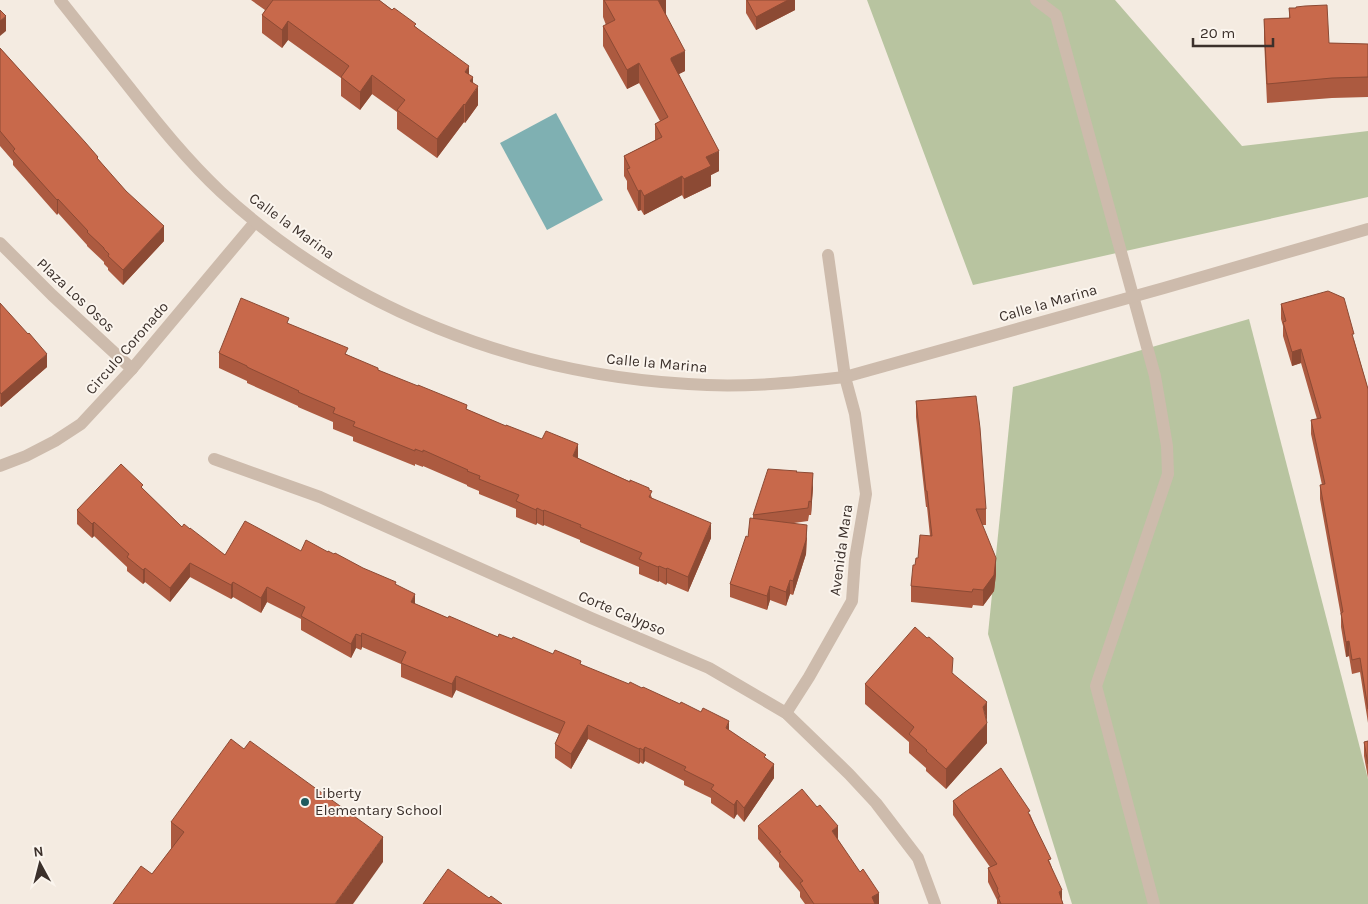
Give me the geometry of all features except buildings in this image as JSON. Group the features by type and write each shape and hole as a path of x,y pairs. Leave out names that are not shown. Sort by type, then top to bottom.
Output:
{"street":[{"name":"Calle la Marina","path":"60,0 172,141 220,191 255,222 297,253 342,281 388,306 435,328 484,346 535,361 620,378 689,384 742,385 794,383 845,377 1368,228"},
{"path":"1036,0 1056,15 1155,376 1167,446 1168,474 1096,686 1154,904"},
{"name":"Circulo Coronado","path":"0,466 26,456 55,441 81,424 132,369 255,222"},
{"name":"Plaza Los Osos","path":"0,243 52,295 132,369"},
{"name":"Avenida Mara","path":"786,713 809,677 852,601 855,559 866,494 854,414 845,377 828,255"},
{"name":"Corte Calypso","path":"214,459 320,497 709,668 786,713 876,803 918,858 935,904"}],"green space":[{"path":"867,0 1115,0 1242,146 1368,131 1368,197 973,285"},
{"path":"1249,319 1368,779 1368,904 1072,904 988,634 1013,387"}],"water":[{"path":"556,113 603,200 547,230 500,143"}],"place":[{"name":"Liberty Elementary School","path":"305,802"}]}
